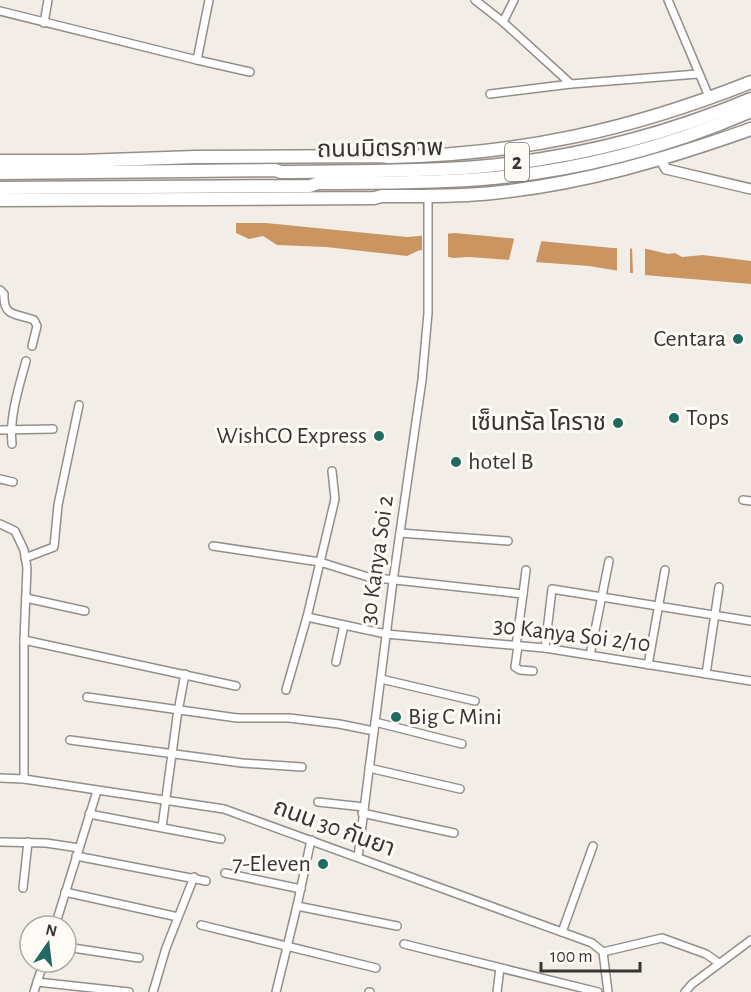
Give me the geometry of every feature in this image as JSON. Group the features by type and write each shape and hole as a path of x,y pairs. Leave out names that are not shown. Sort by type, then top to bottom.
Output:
{"highway":[{"path":"0,162 467,154 575,137 656,117 751,82"},
{"name":"ถนนมิตรภาพ","path":"0,173 275,170 281,172 479,167 594,149 650,134 751,99"},
{"name":"ถนนมิตรภาพ","path":"0,188 310,186 318,183 472,179 536,172 597,161 707,129 751,111"},
{"path":"0,199 329,199 456,196 527,189 604,174 661,160 751,129"},
{"path":"275,170 282,167 383,161 388,157"},
{"path":"0,162 47,173"},
{"path":"310,186 318,189 374,193 382,196"},
{"path":"0,199 46,188"}],"street":[{"path":"44,23 48,0"},
{"path":"197,60 208,0"},
{"path":"475,0 503,22 571,84"},
{"path":"503,22 514,0"},
{"path":"668,0 710,99"},
{"path":"0,11 250,72"},
{"path":"490,94 571,84 698,74"},
{"path":"661,160 666,169 751,189"},
{"name":"30 Kanya Soi 2","path":"358,857 393,581 422,380 428,313 428,196"},
{"path":"0,290 4,294 3,306 7,312 34,321 37,326 32,346"},
{"path":"12,444 12,428 26,361"},
{"path":"25,558 54,547 58,505 80,405"},
{"path":"0,430 53,429"},
{"path":"286,690 307,617 335,499 332,471"},
{"path":"0,479 13,483"},
{"path":"0,524 15,531 27,568 24,640 24,780"},
{"path":"400,533 508,541"},
{"path":"213,546 320,562 368,577 393,581 523,594"},
{"path":"590,655 609,561"},
{"path":"526,570 515,667 520,670 533,671"},
{"path":"648,664 665,570"},
{"path":"706,674 719,587"},
{"path":"545,648 552,589 751,621"},
{"path":"26,598 85,611"},
{"name":"30 Kanya Soi 2/10","path":"307,617 386,634 545,648 751,681"},
{"path":"336,662 344,625"},
{"path":"24,640 236,686"},
{"path":"162,827 185,674"},
{"path":"381,679 475,701"},
{"path":"87,697 237,718 289,718 374,731"},
{"path":"375,722 462,744"},
{"path":"70,740 242,763 302,767"},
{"path":"369,768 460,789"},
{"name":"ถนน 30 กันยา","path":"0,778 224,809 592,943 603,952"},
{"path":"59,914 97,791"},
{"path":"318,802 363,810 454,832"},
{"path":"89,814 221,838"},
{"path":"276,992 311,840"},
{"path":"0,842 28,842 79,848"},
{"path":"23,888 28,842"},
{"path":"562,932 593,846"},
{"path":"76,856 206,881"},
{"path":"225,873 301,889"},
{"path":"153,992 166,948 194,877"},
{"path":"65,892 178,917"},
{"path":"297,906 397,926"},
{"path":"201,925 376,968"},
{"path":"608,992 603,952 649,939 662,938 706,954 719,963"},
{"path":"685,992 692,984 751,940"},
{"path":"404,944 598,992"},
{"path":"78,948 139,958"},
{"path":"497,992 500,968"},
{"path":"34,992 40,974"},
{"path":"38,982 129,992"},
{"path":"692,984 695,992"}],"shaded area":[{"path":"236,223 266,223 407,237 455,233 613,248 647,249 668,254 675,253 682,257 703,255 751,261 751,284 644,275 589,266 469,257 453,258 420,250 407,256 326,247 277,245 263,236 249,239 236,233"}],"pier":[{"path":"448,230 448,260 422,254 422,233"},
{"path":"515,235 542,238 535,266 508,264"},
{"path":"617,245 630,245 630,275 617,274"},
{"path":"632,245 645,246 645,276 633,276"}],"place":[{"name":"Centara","path":"738,339"},
{"name":"Tops","path":"674,418"},
{"name":"เซ็นทรัล โคราช","path":"618,423"},
{"name":"WishCO Express","path":"379,436"},
{"name":"hotel B","path":"456,462"},
{"name":"Big C Mini","path":"396,717"},
{"name":"7-Eleven","path":"323,864"}]}
